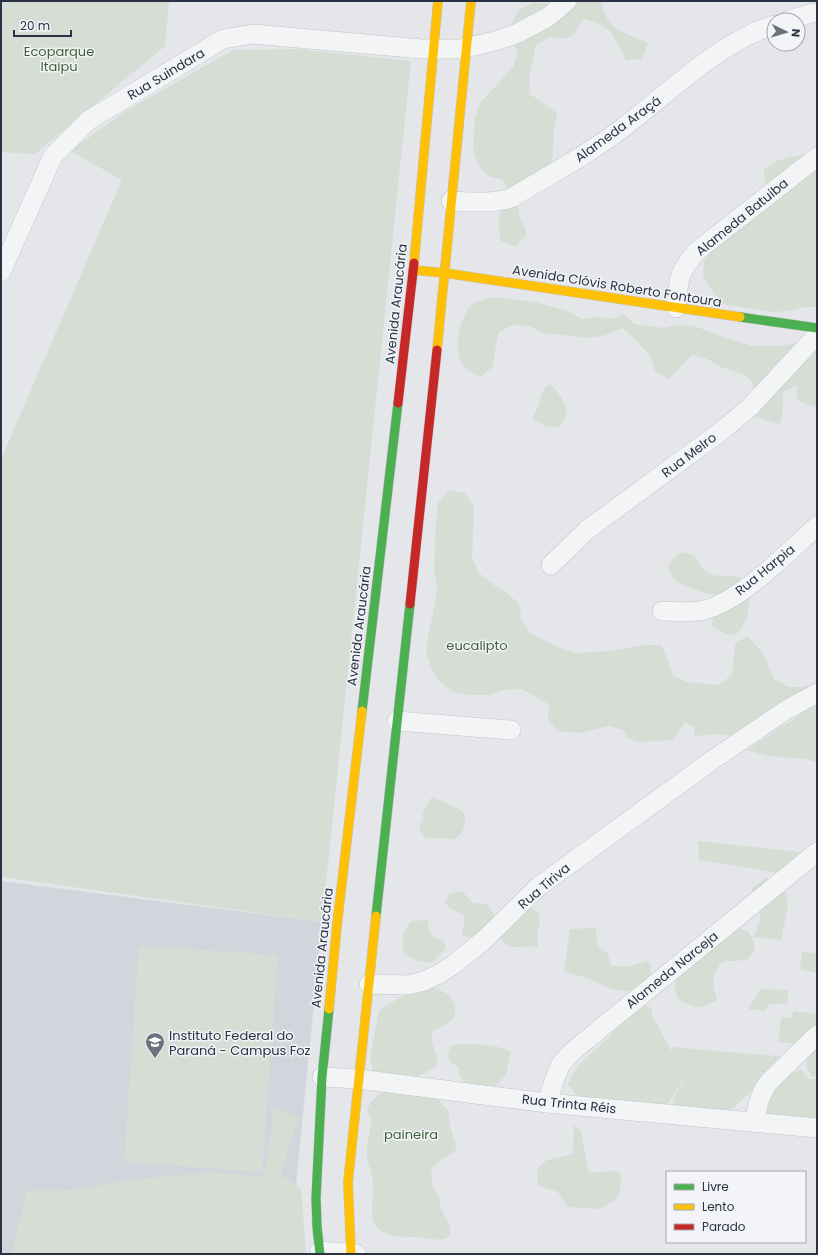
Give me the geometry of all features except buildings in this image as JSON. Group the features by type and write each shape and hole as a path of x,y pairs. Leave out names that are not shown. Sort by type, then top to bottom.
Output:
{"street":[{"name":"Avenida Araucária","path":"320,1252 316,1198 322,1077 337,925 413,270 428,49 438,1"},
{"path":"351,1254 348,1182 445,273 471,1"},
{"name":"Rua Suindara","path":"1,272 53,156 90,120 224,39 253,34 428,49 466,48 518,34 548,17 567,1"},
{"path":"806,15 812,13"},
{"name":"Alameda Araçá","path":"451,201 483,203 511,198 584,155 624,128 729,46 758,30 766,28"},
{"name":"Alameda Batuiba","path":"676,308 679,277 685,265 697,251 817,157"},
{"name":"Avenida Clóvis Roberto Fontoura","path":"413,270 445,273 817,328"},
{"name":"Rua Melro","path":"552,565 587,530 724,429 750,407 817,335"},
{"name":"Rua Harpia","path":"662,611 699,611 713,607 735,596 755,581 817,526"},
{"name":"Rua Tiriva","path":"369,984 408,985 424,982 439,974 484,940 538,888 711,762 786,710 817,693"},
{"path":"397,720 511,730"},
{"name":"Alameda Narceja","path":"547,1103 561,1064 573,1051 817,852"},
{"path":"755,1122 758,1102 768,1083 817,1035"},
{"name":"Rua Trinta Réis","path":"322,1077 358,1079 547,1103 817,1128"},
{"path":"320,1252 356,1254"}],"shaded area":[{"name":"Instituto Federal do Paraná - Campus Foz","path":"1,881 322,922 295,1196 297,1254 1,1254"}],"green space":[{"name":"Ecoparque Itaipu","path":"1,1 169,1 165,46 35,154 1,152"},
{"path":"602,1 607,19 612,25 624,33 648,43 642,59 626,60 607,28 584,19 575,33 566,39 550,37 536,45 529,77 530,94 557,113 554,130 552,161 548,171 517,201 520,217 527,234 515,247 501,241 498,222 503,207 510,195 503,180 488,176 478,165 473,150 475,118 480,103 513,67 518,53 511,36 511,32 518,10 533,3"},
{"path":"295,49 411,61 322,922 1,877 1,459 122,180 70,151 126,111 233,50"},
{"path":"817,154 817,307 804,307 789,311 771,312 723,304 712,291 703,276 704,260 727,236 756,218 766,204 764,169 779,160 794,156"},
{"path":"488,298 503,298 535,302 568,311 582,319 597,317 614,319 623,313 634,324 664,328 678,325 694,326 752,346 783,346 813,339 817,340 817,407 797,400 797,385 783,392 783,407 780,424 765,420 751,414 753,382 741,373 723,368 707,359 692,355 669,379 655,371 651,357 634,338 622,328 606,335 589,338 542,333 529,326 513,325 499,332 493,367 480,377 472,373 462,364 459,356 458,340 462,323 468,309 473,304"},
{"path":"549,384 555,389 565,405 566,413 560,427 547,427 533,420 542,393"},
{"name":"eucalipto","path":"449,490 465,493 474,507 472,558 479,573 507,593 519,604 522,621 531,634 561,648 576,653 611,651 643,645 661,645 673,676 687,682 718,685 732,675 735,643 748,636 763,654 774,679 788,687 804,687 817,683 817,762 805,759 769,756 747,750 803,713 794,711 738,737 716,734 694,736 695,727 685,722 673,740 638,742 627,738 624,730 609,726 580,733 559,731 548,721 549,705 521,689 504,690 488,695 469,695 454,692 440,682 431,669 426,651 437,586 434,571 438,503"},
{"path":"685,552 694,555 706,571 714,575 737,576 741,578 750,602 746,619 741,629 734,635 726,634 712,626 717,595 700,592 678,582 671,575 668,567 671,561"},
{"path":"432,797 455,807 465,814 464,829 460,835 453,840 443,838 426,838 419,829 423,816 422,813"},
{"path":"698,841 808,853 779,873 699,860"},
{"path":"766,878 785,886 788,907 781,940 754,937 760,919 761,908 752,902 752,888"},
{"path":"462,891 473,903 489,905 494,916 503,921 529,907 538,912 540,922 538,930 538,947 509,946 497,934 480,938 462,936 464,915 451,909 445,903 449,894"},
{"path":"428,920 429,932 434,937 443,940 446,948 433,962 424,962 414,959 404,953 403,948 404,932 412,921"},
{"path":"596,928 597,945 608,954 611,966 630,966 649,961 652,976 633,992 611,989 592,980 564,971 570,929"},
{"path":"727,928 747,930 753,940 755,950 748,959 726,961 720,964 714,975 713,984 717,1000 699,1008 680,1001 674,989 679,971 700,960"},
{"path":"139,946 278,955 262,1172 124,1162"},
{"path":"802,952 817,953 817,973 800,969"},
{"path":"435,988 449,995 455,1006 455,1017 440,1028 433,1030 432,1041 437,1057 436,1067 418,1076 373,1072 370,1057 379,1010 411,992"},
{"path":"761,989 788,990 788,1004 770,1004 764,1011 748,1009"},
{"path":"644,1004 651,1008 653,1017 674,1056 671,1047 789,1057 725,1115 671,1110 676,1094 683,1082 682,1079 680,1086 663,1110 579,1098 568,1084 573,1074 580,1064 605,1041 626,1018"},
{"path":"793,1011 817,1014 817,1027 803,1045 778,1042 781,1017 792,1018"},
{"path":"817,1042 817,1077 812,1077 806,1063 810,1051"},
{"path":"456,1044 498,1047 511,1052 506,1075 494,1087 464,1083 459,1074 459,1067 451,1063 448,1054 450,1051 449,1047"},
{"path":"800,1069 814,1084 811,1079 817,1078 817,1126 758,1114 773,1086"},
{"name":"paineira","path":"385,1090 436,1097 448,1111 451,1129 457,1149 432,1167 431,1174 432,1183 438,1196 441,1209 450,1228 447,1238 436,1239 392,1235 380,1230 375,1225 372,1210 373,1183 367,1154 367,1144 371,1121 367,1109 372,1101"},
{"path":"274,1107 298,1117 281,1175 301,1188 306,1254 13,1254 13,1246 27,1191 72,1190 129,1180 213,1172 264,1177"},
{"path":"574,1125 581,1131 589,1173 615,1171 621,1174 620,1191 615,1200 600,1209 567,1207 558,1192 538,1186 537,1169 547,1160 573,1154"}],"traffic: fast":[{"path":"740,317 817,328"},
{"path":"362,711 398,403"},
{"path":"376,916 410,604"},
{"path":"320,1254 316,1198 322,1077 329,1009"}],"traffic: slow":[{"path":"414,263 438,1"},
{"path":"437,350 471,1"},
{"path":"413,270 445,273 740,317"},
{"path":"329,1009 337,925 362,711"},
{"path":"351,1254 348,1182 376,916"}],"traffic: jam":[{"path":"398,403 414,263"},
{"path":"410,604 437,350"}],"place":[{"name":"Instituto Federal do Paraná - Campus Foz","path":"155,1059"}]}
